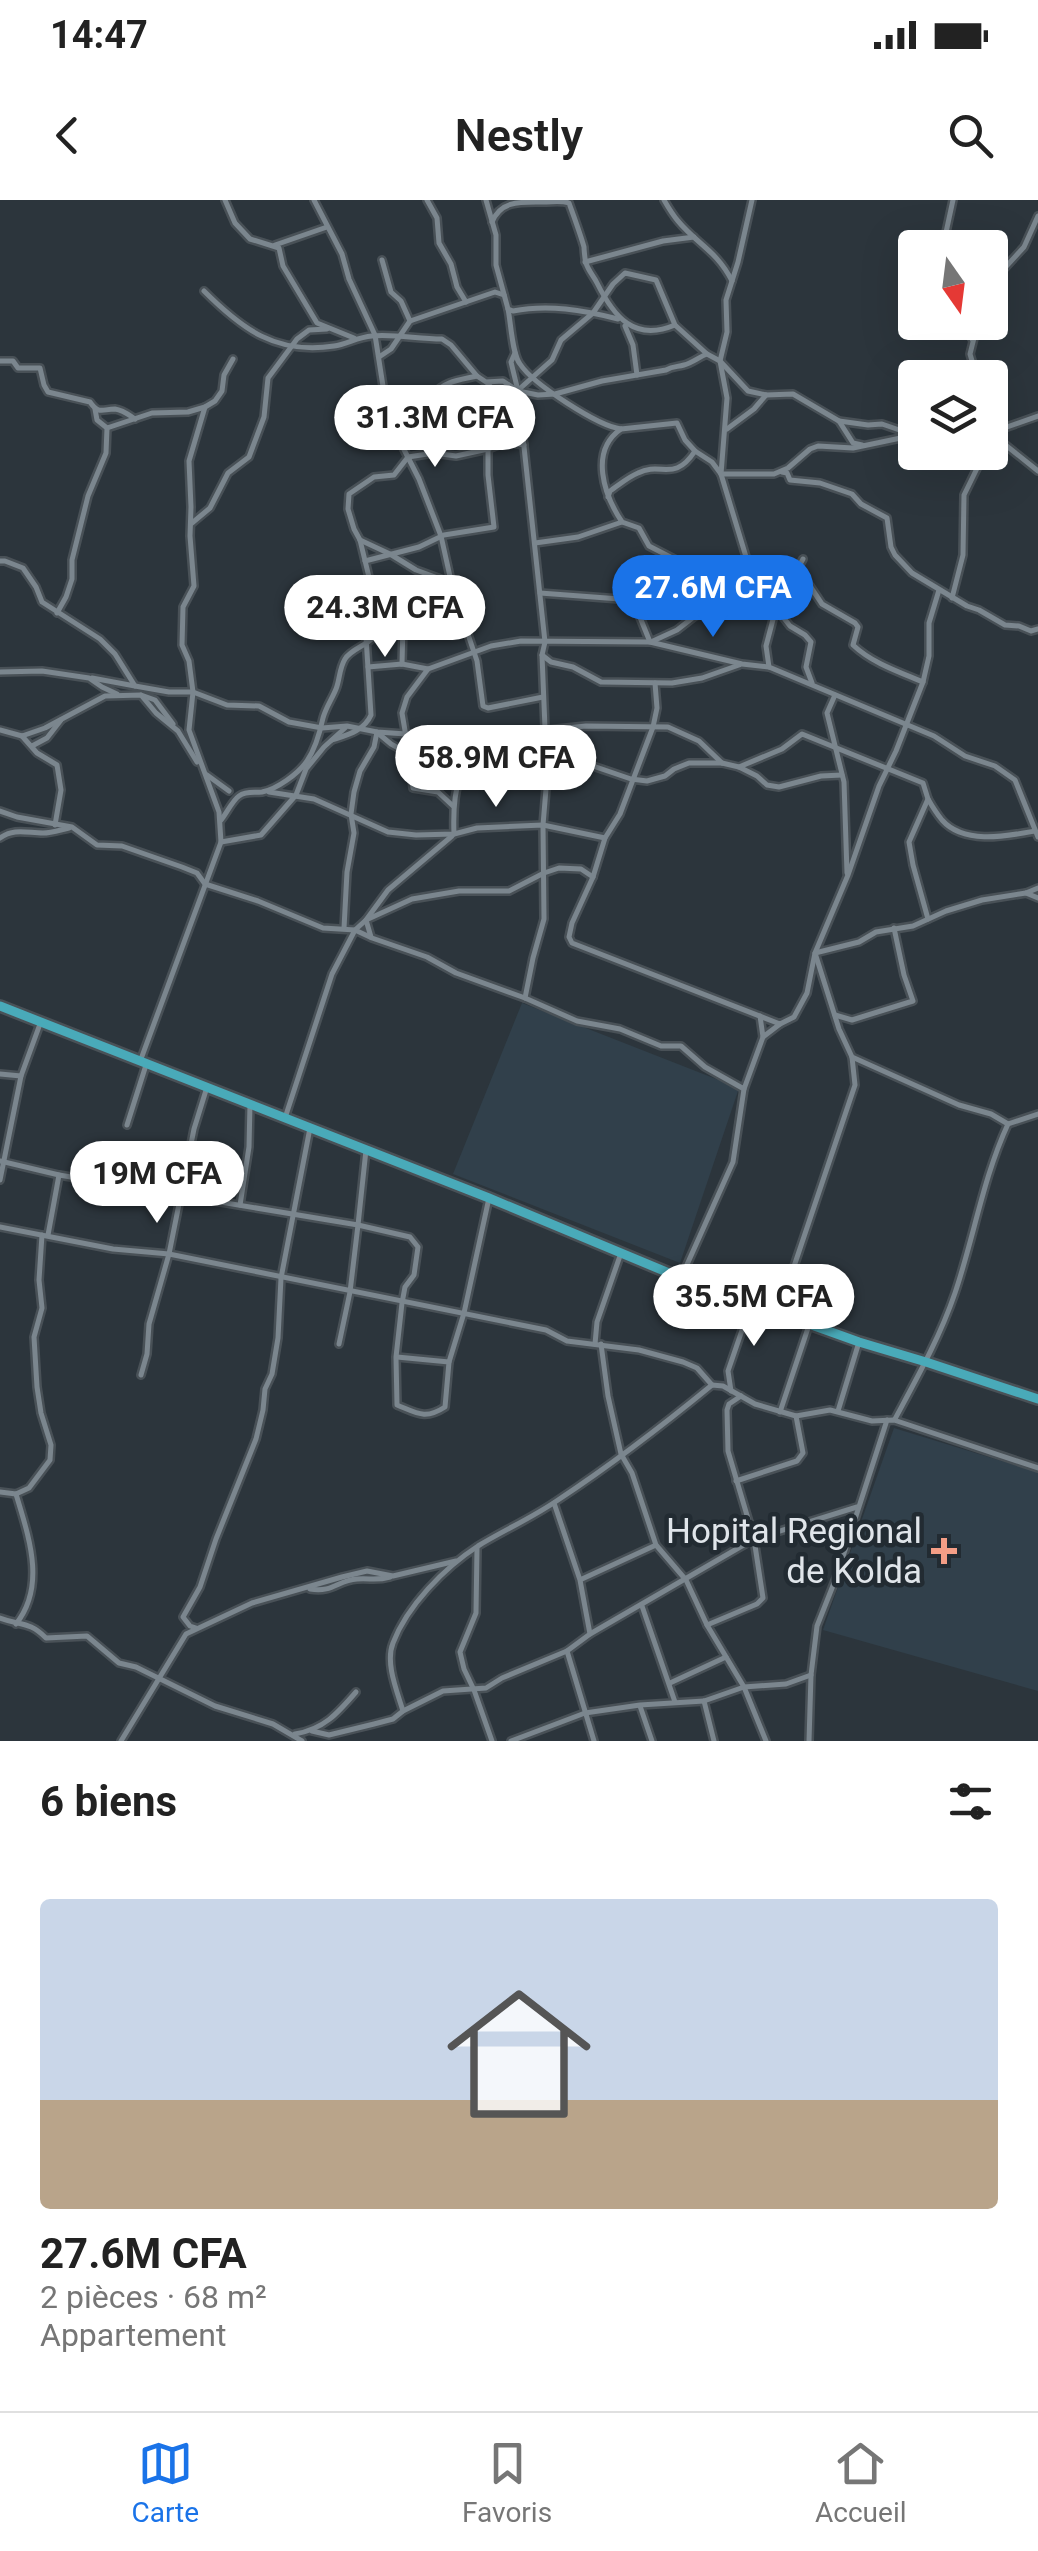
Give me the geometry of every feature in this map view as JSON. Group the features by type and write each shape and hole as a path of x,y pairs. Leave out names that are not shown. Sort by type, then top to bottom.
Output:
{"main road":[{"path":"0,1006 489,1198 681,1278 859,1342 1038,1399"}],"street":[{"path":"225,200 235,223 250,238 278,248 283,266 318,324 354,338"},
{"path":"314,200 342,254 348,279 374,335 391,424 441,536 453,590 474,652 483,706 543,697"},
{"path":"427,200 437,218 439,243 466,302"},
{"path":"486,200 496,235 496,265 517,362 532,377 613,428 677,423 685,440 722,474 782,472 790,480 820,483 852,494 887,518 888,538 895,555 912,573 1006,626 1038,630"},
{"path":"492,222 496,211 521,200 569,203 586,262 633,346 637,374"},
{"path":"664,200 677,220 713,252 732,282"},
{"path":"752,200 726,300 727,332 720,360 727,398 722,474 754,580 766,590 790,626 811,642 806,667 812,683"},
{"path":"947,230 954,200"},
{"path":"1008,264 1024,247 1038,216"},
{"path":"274,245 328,227"},
{"path":"586,262 694,237"},
{"path":"382,260 391,292 401,302 410,322"},
{"path":"480,418 506,401 552,360 561,340 593,313 613,284 626,273 656,280 674,325 707,354 720,360 748,391 792,394 839,421 882,424 898,430"},
{"path":"204,291 241,326 264,338 294,345 317,348 374,335 442,339 506,401 520,420"},
{"path":"378,358 391,350 410,322 495,292 504,295"},
{"path":"508,309 552,307 593,313 649,332 674,325"},
{"path":"192,523 210,508 228,473 249,457 264,417 268,378 297,339 309,330 327,329"},
{"path":"972,340 973,344"},
{"path":"972,360 974,340"},
{"path":"516,353 511,362 518,390 545,642 542,654 547,777 544,918 525,998"},
{"path":"486,382 503,381 538,395 555,394 687,365 707,354"},
{"path":"107,428 152,412 188,412 216,401 233,359"},
{"path":"1,360 12,361 18,368 40,368 48,392 90,402 97,420 107,428"},
{"path":"433,395 440,387 476,376"},
{"path":"365,561 419,547 441,536 494,527 488,450 480,418 454,400 433,395 385,399"},
{"path":"725,430 766,395"},
{"path":"128,1125 143,1063 182,944 221,842 221,820 189,730 193,692 190,660 182,645 183,607 194,586 189,462 205,407"},
{"path":"95,410 120,410 136,419"},
{"path":"1008,426 1038,416"},
{"path":"839,421 853,443 862,445"},
{"path":"57,614 72,578 72,560 88,496 106,454 107,428"},
{"path":"621,429 609,438 604,449 603,475 608,497 622,522"},
{"path":"782,472 818,446 853,448 898,438"},
{"path":"332,740 360,729 371,716 366,637 376,606 348,509 349,494 374,476 394,474 408,457 434,452 456,456 506,442 524,445"},
{"path":"1008,447 1038,471"},
{"path":"608,497 610,491 641,470 666,471 686,464 695,451"},
{"path":"952,598 963,555 964,495 976,470"},
{"path":"535,543 578,537 622,522 639,528 649,546 680,562 699,583"},
{"path":"360,540 446,581 453,590"},
{"path":"770,666 766,646 776,608 803,559"},
{"path":"0,561 23,568 42,602 100,639 115,654 141,695"},
{"path":"766,590 790,581 810,586 822,604 858,627 853,645 856,649 922,682"},
{"path":"763,1036 794,1017 806,993 816,953 922,682 929,656 929,623 939,590"},
{"path":"540,594 633,600 650,642"},
{"path":"650,642 706,612 776,608"},
{"path":"372,622 436,625 463,620"},
{"path":"402,664 403,624"},
{"path":"368,667 402,664 428,669 491,646 521,641 650,642 742,664 770,666 934,736 965,756 995,766 1016,780 1037,832 980,837 944,823 928,800 924,783 802,734 782,749 739,768"},
{"path":"266,791 307,762 346,657 367,645"},
{"path":"542,654 551,662 574,667 601,682 672,684 742,664"},
{"path":"428,669 407,696 402,713 413,788 438,792 453,806"},
{"path":"0,672 42,671 169,692 193,692 227,705 259,706 289,722 322,728 347,726 406,734 586,726 668,727 698,741 722,763"},
{"path":"89,678 121,696"},
{"path":"655,683 653,727 569,937 572,943 780,1024"},
{"path":"22,736 104,696 141,695 155,700 205,774 228,790 243,794"},
{"path":"834,695 827,713 842,775 848,874"},
{"path":"32,746 46,738 62,718"},
{"path":"221,842 261,835 296,794 306,769 347,726"},
{"path":"0,730 22,736 37,753 57,766 60,790 54,825"},
{"path":"377,732 410,754"},
{"path":"344,928 354,833 350,814 360,771 370,757 377,732"},
{"path":"454,834 457,782 489,732"},
{"path":"546,758 648,780 689,763 722,763 779,787 842,775"},
{"path":"212,792 228,790"},
{"path":"221,820 236,798 266,791 314,799 388,832 454,834 477,828 543,825 606,838"},
{"path":"928,800 909,842 928,919"},
{"path":"0,811 72,827 97,845 122,846 196,873 204,884 322,928 355,930 576,1022 620,1029 661,1046 681,1046 705,1067 744,1089"},
{"path":"354,833 363,821"},
{"path":"0,838 6,832 47,833 72,827"},
{"path":"286,1118 332,974 355,930 388,890 454,834"},
{"path":"366,920 412,898 459,892 509,892 558,868 581,869 593,877"},
{"path":"816,953 859,942 876,932 913,926 946,910 1026,894 1038,888"},
{"path":"1026,894 1038,898"},
{"path":"366,920 372,938"},
{"path":"834,1015 852,1020 913,1000 894,928"},
{"path":"778,1314 855,1085 852,1057 834,1015 816,953"},
{"path":"681,1278 733,1162 744,1089 763,1036 760,1015"},
{"path":"0,1180 22,1076 41,1022"},
{"path":"852,1057 1008,1124 1038,1114"},
{"path":"0,1074 22,1076"},
{"path":"140,1375 206,1087"},
{"path":"240,1205 250,1147 250,1103"},
{"path":"809,1741 817,1626 891,1420 926,1362 955,1293 975,1219 1008,1124"},
{"path":"196,1628 183,1616 200,1587 256,1439 264,1388 272,1374 281,1278 310,1128"},
{"path":"339,1344 350,1292 366,1150"},
{"path":"2,1161 410,1237 418,1247 414,1275 405,1287 402,1303 396,1357 398,1405 424,1416 445,1407 449,1362 489,1198"},
{"path":"0,1492 16,1494 30,1488 50,1460 51,1446 37,1387 34,1337 42,1308 39,1280 44,1236 59,1174"},
{"path":"0,1227 113,1249 169,1254 546,1330 567,1341 639,1350 697,1368 712,1385 780,1412 796,1416 838,1411 872,1421 891,1420 1038,1468"},
{"path":"622,1254 598,1322 598,1344 621,1454 632,1473 656,1544 686,1580 744,1687 766,1741"},
{"path":"730,1391 728,1372 751,1304"},
{"path":"780,1412 809,1325"},
{"path":"838,1411 859,1342"},
{"path":"396,1357 449,1362"},
{"path":"403,1711 395,1686 391,1647 414,1604 477,1546 554,1503 652,1434 712,1385"},
{"path":"707,1624 763,1598 754,1538 728,1451 727,1410 741,1396"},
{"path":"736,1481 798,1461 803,1453 796,1416"},
{"path":"16,1494 32,1543 33,1562 27,1604 16,1624"},
{"path":"554,1503 580,1580 590,1634"},
{"path":"292,1734 312,1731 329,1735 393,1720 443,1691 486,1688 567,1651 754,1538 858,1507"},
{"path":"580,1580 656,1544"},
{"path":"477,1546 476,1613 460,1652 492,1741"},
{"path":"121,1741 186,1634 196,1628 252,1603 367,1571 393,1576 459,1561"},
{"path":"642,1606 675,1702"},
{"path":"0,1618 33,1625 46,1638 87,1636 120,1662 215,1706 272,1724 302,1741"},
{"path":"567,1651 594,1741"},
{"path":"669,1684 726,1657"},
{"path":"511,1741 585,1713 704,1701 744,1687 786,1684 811,1675"},
{"path":"312,1731 337,1715 356,1692"},
{"path":"704,1701 714,1741"},
{"path":"640,1705 652,1741"}],"shaded area":[{"path":"522,1003 739,1088 680,1263 453,1174"},
{"name":"Hopital Regional de Kolda","path":"894,1428 1038,1472 1038,1691 823,1630"}],"place":[{"name":"Hopital Regional de Kolda","path":"944,1551"}]}
